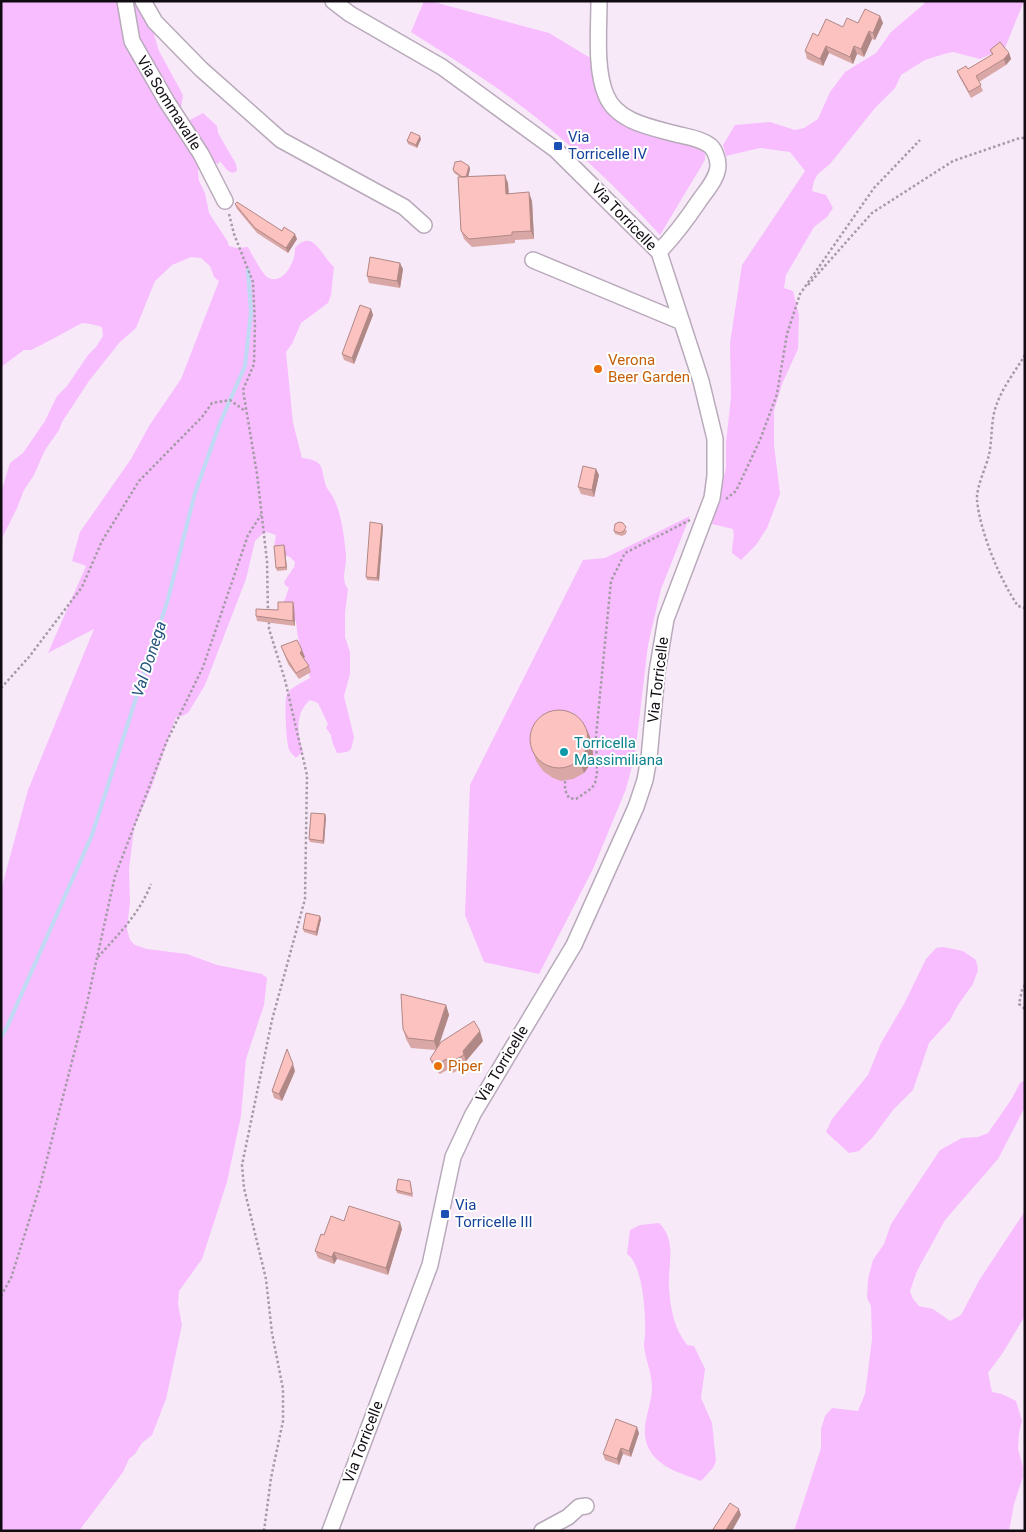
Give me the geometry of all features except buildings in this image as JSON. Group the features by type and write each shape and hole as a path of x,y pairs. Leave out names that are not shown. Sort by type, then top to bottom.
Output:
{"street":[{"name":"Via Sommavalle","path":"125,1 132,41 167,102 201,154 225,201"},
{"path":"142,1 155,22 201,69 281,140 404,206 424,225"},
{"name":"Via Torricelle","path":"330,1531 430,1265 453,1157 473,1114 574,945 636,807 645,780 649,758 657,672 666,619 707,514 715,476 715,439 701,381 659,252 611,202 556,150 442,67 350,14 333,1"},
{"path":"599,1 599,65 606,96 624,116 650,127 686,136 710,145 715,152 718,165 713,181 686,221 659,252"},
{"path":"533,260 682,322"},
{"path":"542,1531 568,1516 579,1507 586,1506"}],"path":[{"path":"800,294 872,213 953,161 1020,138 1025,138"},
{"path":"565,781 565,790 569,798 576,799 584,795 595,783 598,761 596,736 609,600 611,581 617,567 625,553 684,521 707,514 736,491 760,440 777,394 787,334 800,294 874,188 920,140"},
{"path":"225,201 234,234 253,282 254,364 243,390 257,474 267,562 269,629 285,680 307,775 305,899 272,1020 242,1165 246,1196 266,1279 272,1333 282,1389 283,1421 271,1478 264,1531"},
{"path":"1025,355 1005,388 994,412 989,454 977,498 983,530 998,571 1018,606 1025,608"},
{"path":"1,688 29,657 82,587 102,541 139,481 202,417 212,402 230,400 245,411"},
{"path":"1,1296 11,1278 40,1186 97,958 115,876 166,743 203,667 248,535 261,514"},
{"path":"97,958 120,933 145,900 151,884"},
{"path":"1025,985 1019,1004 1025,1009"}],"shaded area":[{"path":"1,1 135,1 142,9 146,24 153,31 159,51 183,95 181,108 188,121 203,113 217,126 218,133 236,164 237,171 232,173 220,161 218,164 211,161 200,164 198,171 199,181 205,193 209,213 229,246 237,248 248,247 263,272 267,277 273,279 283,276 291,266 295,248 301,242 312,242 334,267 331,295 328,303 301,323 292,344 286,352 293,423 302,458 315,461 321,466 326,486 337,506 342,526 346,555 344,581 348,589 345,637 350,652 350,674 344,696 354,737 351,749 347,752 337,753 331,735 326,728 328,724 318,703 310,700 302,711 299,724 299,738 303,751 296,758 289,749 286,721 287,694 294,687 310,678 301,652 296,621 281,610 289,588 284,582 294,567 295,562 290,557 277,553 274,547 276,535 267,532 255,541 246,579 205,685 188,713 176,717 152,786 134,828 129,870 130,902 127,929 130,940 135,945 147,949 187,954 217,965 262,974 267,978 264,1005 246,1059 241,1116 227,1182 202,1259 179,1291 178,1304 182,1325 166,1399 152,1435 142,1443 135,1454 129,1459 123,1472 79,1531 1,1531 1,890 28,790 94,629 48,653 86,566 72,561 80,532 131,459 149,426 181,379 219,281 214,277 210,266 201,258 191,257 172,265 155,281 136,328 119,343 89,381 45,450 1,540 1,492 10,463 23,453 45,421 57,396 67,386 103,336 102,327 82,323 31,350 24,350 1,367"},
{"path":"424,1 549,33 592,59 595,86 607,110 702,149 705,154 705,160 660,235 608,181 552,130 488,82 411,32"},
{"path":"924,1 1024,1 1005,48 980,59 953,52 944,54 925,60 901,75 895,88 875,108 814,181 812,191 826,195 833,208 827,217 814,227 786,275 784,288 793,291 799,315 798,349 782,384 774,411 774,445 780,494 767,528 756,545 741,560 732,553 733,529 712,524 726,468 726,443 731,397 730,343 742,265 805,171 790,152 760,148 726,156 723,145 735,125 770,122 795,130 804,128 818,119 830,92 845,72 876,53 891,32 924,4"},
{"path":"690,516 661,589 648,645 635,755 626,789 593,869 539,974 484,962 465,915 470,785 583,560 605,558"},
{"path":"943,947 963,951 976,960 978,970 973,984 950,1020 929,1043 913,1090 893,1110 873,1137 859,1151 849,1153 826,1132 832,1119 868,1075 881,1043 904,1004 926,959 936,948"},
{"path":"1025,1080 1025,1107 998,1159 945,1220 917,1271 910,1291 913,1299 919,1306 933,1309 950,1321 961,1315 980,1279 1025,1211 1025,1316 988,1373 992,1392 1002,1394 1016,1401 1022,1421 1018,1449 1023,1467 1023,1477 1014,1504 1009,1531 794,1531 821,1448 821,1429 825,1416 832,1408 858,1411 865,1394 872,1339 871,1306 867,1298 868,1279 873,1260 884,1244 891,1224 940,1150 962,1138 978,1137 988,1133 1011,1100 1020,1083"},
{"path":"659,1223 665,1230 670,1245 669,1286 670,1302 674,1317 679,1332 687,1345 694,1346 705,1369 701,1398 712,1423 716,1461 713,1468 701,1481 664,1465 652,1454 646,1439 645,1424 652,1387 644,1345 644,1303 637,1268 627,1254 630,1230 640,1225"}],"waterway":[{"name":"Val Donega","path":"1,1037 92,835 168,599 195,493 220,423 245,366 251,312 248,270"}],"place":[{"name":"Via Torricelle IV","path":"558,146"},
{"name":"Verona Beer Garden","path":"598,369"},
{"name":"Torricella Massimiliana","path":"564,752"},
{"name":"Piper","path":"438,1066"},
{"name":"Via Torricelle III","path":"445,1214"}]}
